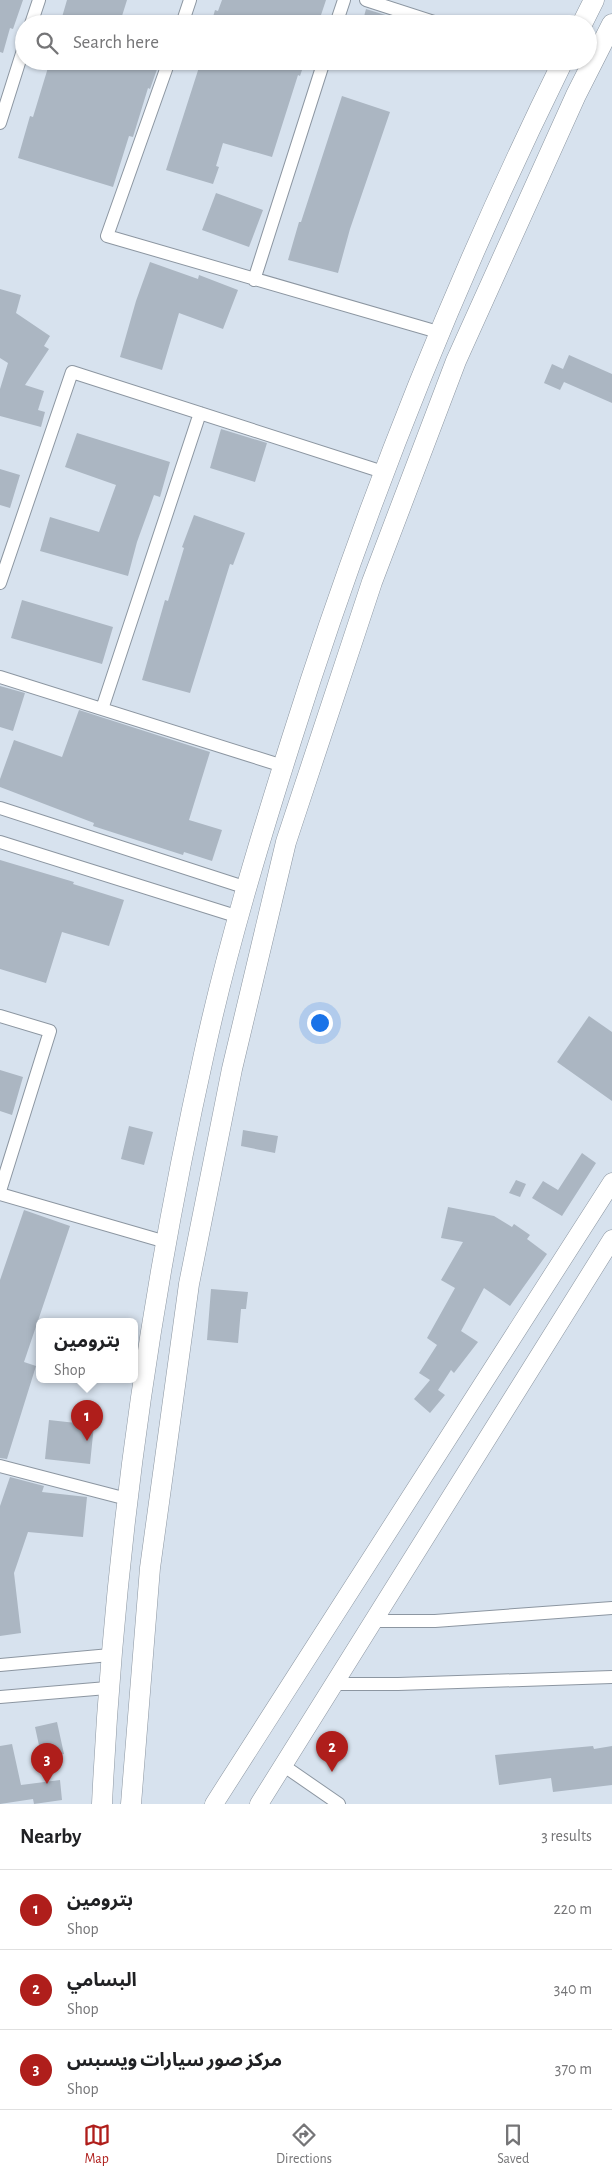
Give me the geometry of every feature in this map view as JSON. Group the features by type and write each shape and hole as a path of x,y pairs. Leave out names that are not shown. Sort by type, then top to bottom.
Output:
{"main road":[{"path":"586,15 594,0"},
{"path":"597,53 612,24"},
{"path":"102,1804 110,1656 128,1500 166,1242 204,1052 239,917 262,835 326,629 384,472 438,332 508,173 557,70"},
{"path":"132,1804 150,1568 189,1284 232,1069 286,842 372,582 456,361 588,70"},
{"path":"214,1804 612,1182"},
{"path":"259,1804 612,1240"}],"street":[{"path":"34,15 39,0"},
{"path":"185,15 190,0"},
{"path":"339,15 344,0"},
{"path":"366,0 412,15"},
{"path":"0,123 17,70"},
{"path":"166,70 107,236 438,332"},
{"path":"254,280 321,70"},
{"path":"0,583 72,372 384,472"},
{"path":"102,709 200,413"},
{"path":"0,677 283,766"},
{"path":"0,808 247,888"},
{"path":"0,842 239,917"},
{"path":"0,1016 50,1031 0,1192 166,1242"},
{"path":"0,1466 128,1500"},
{"path":"375,1621 434,1621 612,1608"},
{"path":"0,1665 110,1656"},
{"path":"335,1684 398,1684 612,1677"},
{"path":"0,1697 107,1688"},
{"path":"284,1766 339,1804"}],"building":[{"path":"0,0 23,0 18,15 15,15 13,29 10,28 3,53 0,52"},
{"path":"67,0 127,0 122,15 63,15"},
{"path":"222,0 326,0 321,15 214,15 215,10 218,11"},
{"path":"366,9 385,15 364,15"},
{"path":"47,70 157,70 150,89 148,88 133,137 129,136 113,187 18,158 30,116 33,117"},
{"path":"198,70 302,70 300,76 298,75 272,157 223,143 216,166 219,167 213,184 166,170"},
{"path":"342,96 390,112 350,229 338,273 288,260"},
{"path":"216,193 263,210 249,247 202,230"},
{"path":"150,262 198,279 199,275 238,290 223,329 179,313 162,370 120,357 136,301"},
{"path":"0,289 21,295 16,313 50,336 44,346 49,349 25,385 44,391 38,410 45,412 41,427 0,416 0,389 8,363 0,358"},
{"path":"569,355 612,374 612,403 564,382 560,390 544,383 552,364 563,369"},
{"path":"221,429 267,443 255,482 210,468"},
{"path":"77,433 170,462 160,497 154,495 137,542 128,576 40,551 50,517 99,532 116,485 65,467"},
{"path":"0,469 20,475 10,508 0,505"},
{"path":"194,515 245,533 233,565 230,564 190,693 142,680 165,600 168,601 184,548 182,547"},
{"path":"22,600 113,627 102,664 11,638"},
{"path":"0,686 25,693 13,731 0,727"},
{"path":"79,710 210,752 189,820 222,830 212,861 184,852 183,855 93,826 94,823 0,787 0,779 14,740 62,757"},
{"path":"0,860 74,882 73,884 124,900 109,946 62,932 46,983 0,969"},
{"path":"589,1016 612,1032 612,1101 557,1062"},
{"path":"0,1070 23,1077 12,1115 0,1111"},
{"path":"129,1126 153,1132 144,1165 121,1159"},
{"path":"243,1130 278,1136 275,1153 241,1146"},
{"path":"582,1153 596,1163 562,1216 532,1198 543,1181 558,1190"},
{"path":"516,1180 526,1184 520,1197 509,1193"},
{"path":"448,1207 494,1216 512,1227 514,1224 530,1235 527,1239 547,1254 510,1306 484,1288 461,1331 478,1342 454,1373 451,1370 438,1390 445,1395 430,1413 414,1399 430,1380 419,1373 437,1345 427,1338 455,1288 441,1280 463,1242 441,1238"},
{"path":"24,1210 70,1226 39,1318 36,1318 36,1327 24,1362 36,1366 7,1459 0,1458 0,1280"},
{"path":"211,1289 248,1292 246,1309 241,1309 238,1343 207,1340"},
{"path":"49,1420 94,1425 90,1464 45,1459"},
{"path":"10,1477 44,1486 42,1492 87,1497 83,1537 28,1532 14,1573 21,1633 0,1636 0,1506"},
{"path":"57,1722 64,1754 42,1759 35,1727"},
{"path":"12,1744 21,1785 60,1780 62,1800 34,1804 33,1799 0,1804 0,1746"},
{"path":"593,1746 594,1749 612,1746 612,1785 553,1792 551,1778 499,1785 495,1755"}],"place":[{"name":"بترومين","path":"87,1441"},
{"name":"البسامي","path":"332,1772"},
{"name":"مركز صور سيارات ويسبس","path":"47,1784"}]}
